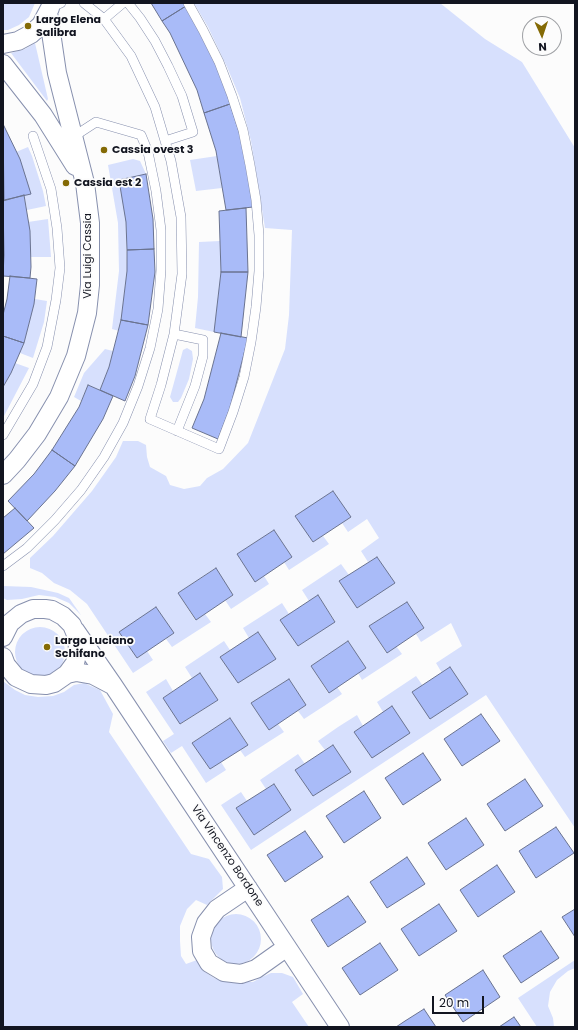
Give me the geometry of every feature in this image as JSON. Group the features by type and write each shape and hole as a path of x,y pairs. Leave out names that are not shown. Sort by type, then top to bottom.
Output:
{"street":[{"path":"3,44 18,41 31,34 41,25 52,7"},
{"name":"Via Luigi Cassia","path":"3,475 17,460 37,434 59,397 76,356 87,313 90,285 90,223 85,183 57,73 52,7"},
{"path":"3,64 43,115 85,183"},
{"name":"Via Vincenzo Bordone","path":"3,611 27,611 39,609 52,610 68,620 113,685 340,1027"},
{"path":"3,637 10,623 15,618 27,611"},
{"path":"3,657 6,665 16,677 31,684 50,684 61,679 72,669 77,657 78,643 75,630"},
{"path":"67,674 76,672 93,675 113,685"},
{"path":"248,888 217,909 206,923 201,938 202,951 209,963 224,972 241,974 256,969 287,947"}],"lane":[{"path":"84,3 104,18 131,56 155,107 172,161 181,217 182,274 174,334 150,420 219,449 234,412 244,377 251,342 259,271 259,236 256,200 250,165 232,96 219,62 188,3"},
{"path":"104,18 123,3"},
{"path":"128,3 155,41 168,66 182,96 193,132 165,141"},
{"path":"3,566 26,548 55,520 81,490 104,457 123,423 138,386 150,348 158,309 161,270 161,230 156,191 148,152 141,135 96,122 73,137"},
{"path":"3,435 33,384 47,347 56,300 60,268 57,228 51,189 33,136"},
{"path":"174,334 203,340 203,356 195,386 177,431"}],"shaded area":[{"path":"3,3 35,3 29,17 19,25 8,30 3,30"},
{"path":"194,3 440,3 485,39 522,62 575,148 575,828 486,695 251,850 221,805 241,792 247,801 236,808 254,835 291,810 274,784 266,789 260,780 298,754 305,764 295,770 313,796 351,772 333,745 325,750 318,741 338,727 357,715 363,726 354,732 372,758 383,712 377,702 416,676 423,686 430,719 468,694 450,667 442,673 436,663 462,646 451,623 421,642 416,634 424,628 407,602 369,626 386,653 396,646 402,654 362,680 358,673 366,668 348,641 311,666 328,693 337,687 342,694 324,706 304,719 298,711 306,705 289,679 251,703 269,730 278,724 284,732 245,757 240,750 248,744 230,718 193,742 210,769 221,762 226,770 206,783 182,746 171,753 163,741 174,734 146,692 166,679 173,691 163,698 181,724 218,700 200,673 192,678 185,667 224,641 230,650 220,657 238,683 275,659 258,632 249,638 243,628 282,603 289,614 280,620 298,646 318,633 335,621 318,595 309,601 302,590 341,564 349,575 339,582 357,608 394,583 377,557 368,562 361,551 379,538 367,519 348,532 342,523 351,517 333,491 296,516 313,542 323,536 329,544 289,570 284,562 292,557 274,530 237,554 255,581 264,576 269,584 231,609 225,600 233,595 215,568 178,593 195,620 205,614 211,622 172,647 166,639 174,633 156,607 119,632 137,658 147,651 153,660 133,673 87,604 70,590 54,583 42,573 30,568 30,558 53,536 92,491 116,457 123,441 138,441 146,445 150,467 166,476 170,485 184,489 200,486 207,478 223,469 248,443 285,349 289,315 292,230 265,228 251,141 240,98 208,27"},
{"path":"35,43 48,99 47,101 11,53 25,49"},
{"path":"28,147 43,191 46,206 27,210 16,152"},
{"path":"217,156 222,188 196,191 190,160"},
{"path":"133,159 140,161 146,174 126,222 127,271 119,331 112,329 119,271 118,223 108,165"},
{"path":"48,219 51,257 31,257 30,231 28,222"},
{"path":"220,241 221,275 214,332 195,328 198,297 199,242"},
{"path":"35,299 47,301 44,322 33,358 20,353"},
{"path":"187,348 192,351 193,359 189,379 181,398 178,402 173,402 170,397 183,350"},
{"path":"105,349 113,351 109,367 100,390 88,385 81,401 74,397 84,373"},
{"path":"15,363 29,368 3,418 3,387"},
{"path":"3,586 31,587 58,593 69,598 81,615 69,603 55,597 39,595 22,599 7,600 3,598"},
{"path":"35,627 45,627 58,634 65,647 65,657 58,670 45,677 35,677 26,673 19,666 15,657 15,647 19,638 26,631"},
{"path":"3,681 25,695 38,697 53,696 64,692 74,685 84,683 100,690 113,714 109,732 191,854 209,859 222,877 223,889 207,905 196,900 187,909 180,926 181,956 186,964 197,960 205,972 214,978 227,982 253,982 271,973 282,973 293,977 303,994 292,1002 309,1027 3,1027"},
{"path":"231,914 241,914 254,921 261,934 261,944 254,957 241,964 231,964 222,960 215,953 211,944 211,934 215,925 222,918"},
{"path":"575,960 575,968 568,971 557,980 550,992 548,1006 553,1018 554,1027 537,1027 518,998"}],"building":[{"path":"151,3 183,3 186,6 162,21"},
{"path":"186,6 223,80 230,104 204,113 197,90 170,33 162,21"},
{"path":"230,104 243,144 253,207 226,210 216,151 204,113"},
{"path":"3,124 20,159 31,194 4,200"},
{"path":"146,174 153,219 154,249 127,250 126,222 119,180"},
{"path":"24,195 30,231 30,278 3,276 3,201"},
{"path":"246,208 248,272 221,272 219,211"},
{"path":"154,249 155,272 148,325 121,320 127,271 127,250"},
{"path":"221,272 248,272 241,337 214,332"},
{"path":"10,276 37,279 34,304 24,343 3,336 3,315"},
{"path":"121,320 148,325 135,376 125,401 100,390 109,367"},
{"path":"221,333 248,338 230,408 218,439 192,428 204,399"},
{"path":"3,336 24,343 3,387"},
{"path":"88,385 113,396 103,419 75,466 52,450 79,407"},
{"path":"52,450 75,466 55,491 27,521 8,501 34,474"},
{"path":"333,491 351,517 313,542 295,516"},
{"path":"15,508 34,528 3,554 3,518"},
{"path":"274,530 292,557 255,582 237,554"},
{"path":"377,557 395,583 357,608 339,581"},
{"path":"216,568 233,595 196,620 178,593"},
{"path":"318,595 335,622 298,646 280,620"},
{"path":"407,602 424,628 387,653 369,626"},
{"path":"156,607 174,633 137,658 119,632"},
{"path":"258,632 276,659 238,683 220,657"},
{"path":"348,641 366,668 329,693 311,666"},
{"path":"450,667 468,694 430,719 412,692"},
{"path":"200,673 218,700 180,724 163,698"},
{"path":"289,679 306,705 269,730 251,703"},
{"path":"392,706 410,733 372,758 354,732"},
{"path":"481,714 500,741 462,766 444,739"},
{"path":"230,718 248,745 210,769 192,743"},
{"path":"333,745 351,772 313,796 295,770"},
{"path":"423,753 441,780 403,805 385,778"},
{"path":"525,779 543,806 505,831 487,804"},
{"path":"274,784 291,810 254,835 236,808"},
{"path":"364,791 381,818 344,843 326,816"},
{"path":"466,818 484,845 446,870 428,843"},
{"path":"556,827 574,853 536,878 519,851"},
{"path":"305,831 323,857 285,882 267,855"},
{"path":"407,857 425,884 387,908 370,882"},
{"path":"497,865 515,892 478,917 460,890"},
{"path":"348,896 366,922 328,947 311,920"},
{"path":"439,904 457,931 419,956 401,929"},
{"path":"575,909 575,937 562,917"},
{"path":"541,931 559,958 521,983 503,956"},
{"path":"380,943 398,970 360,995 342,968"},
{"path":"483,970 500,997 463,1022 445,995"},
{"path":"424,1009 436,1027 396,1027 405,1021"},
{"path":"514,1017 521,1027 499,1027"}],"place":[{"name":"Largo Elena Salibra","path":"28,26"},
{"name":"Cassia ovest 3","path":"104,150"},
{"name":"Cassia est 2","path":"66,183"},
{"name":"Largo Luciano Schifano","path":"47,647"}]}
